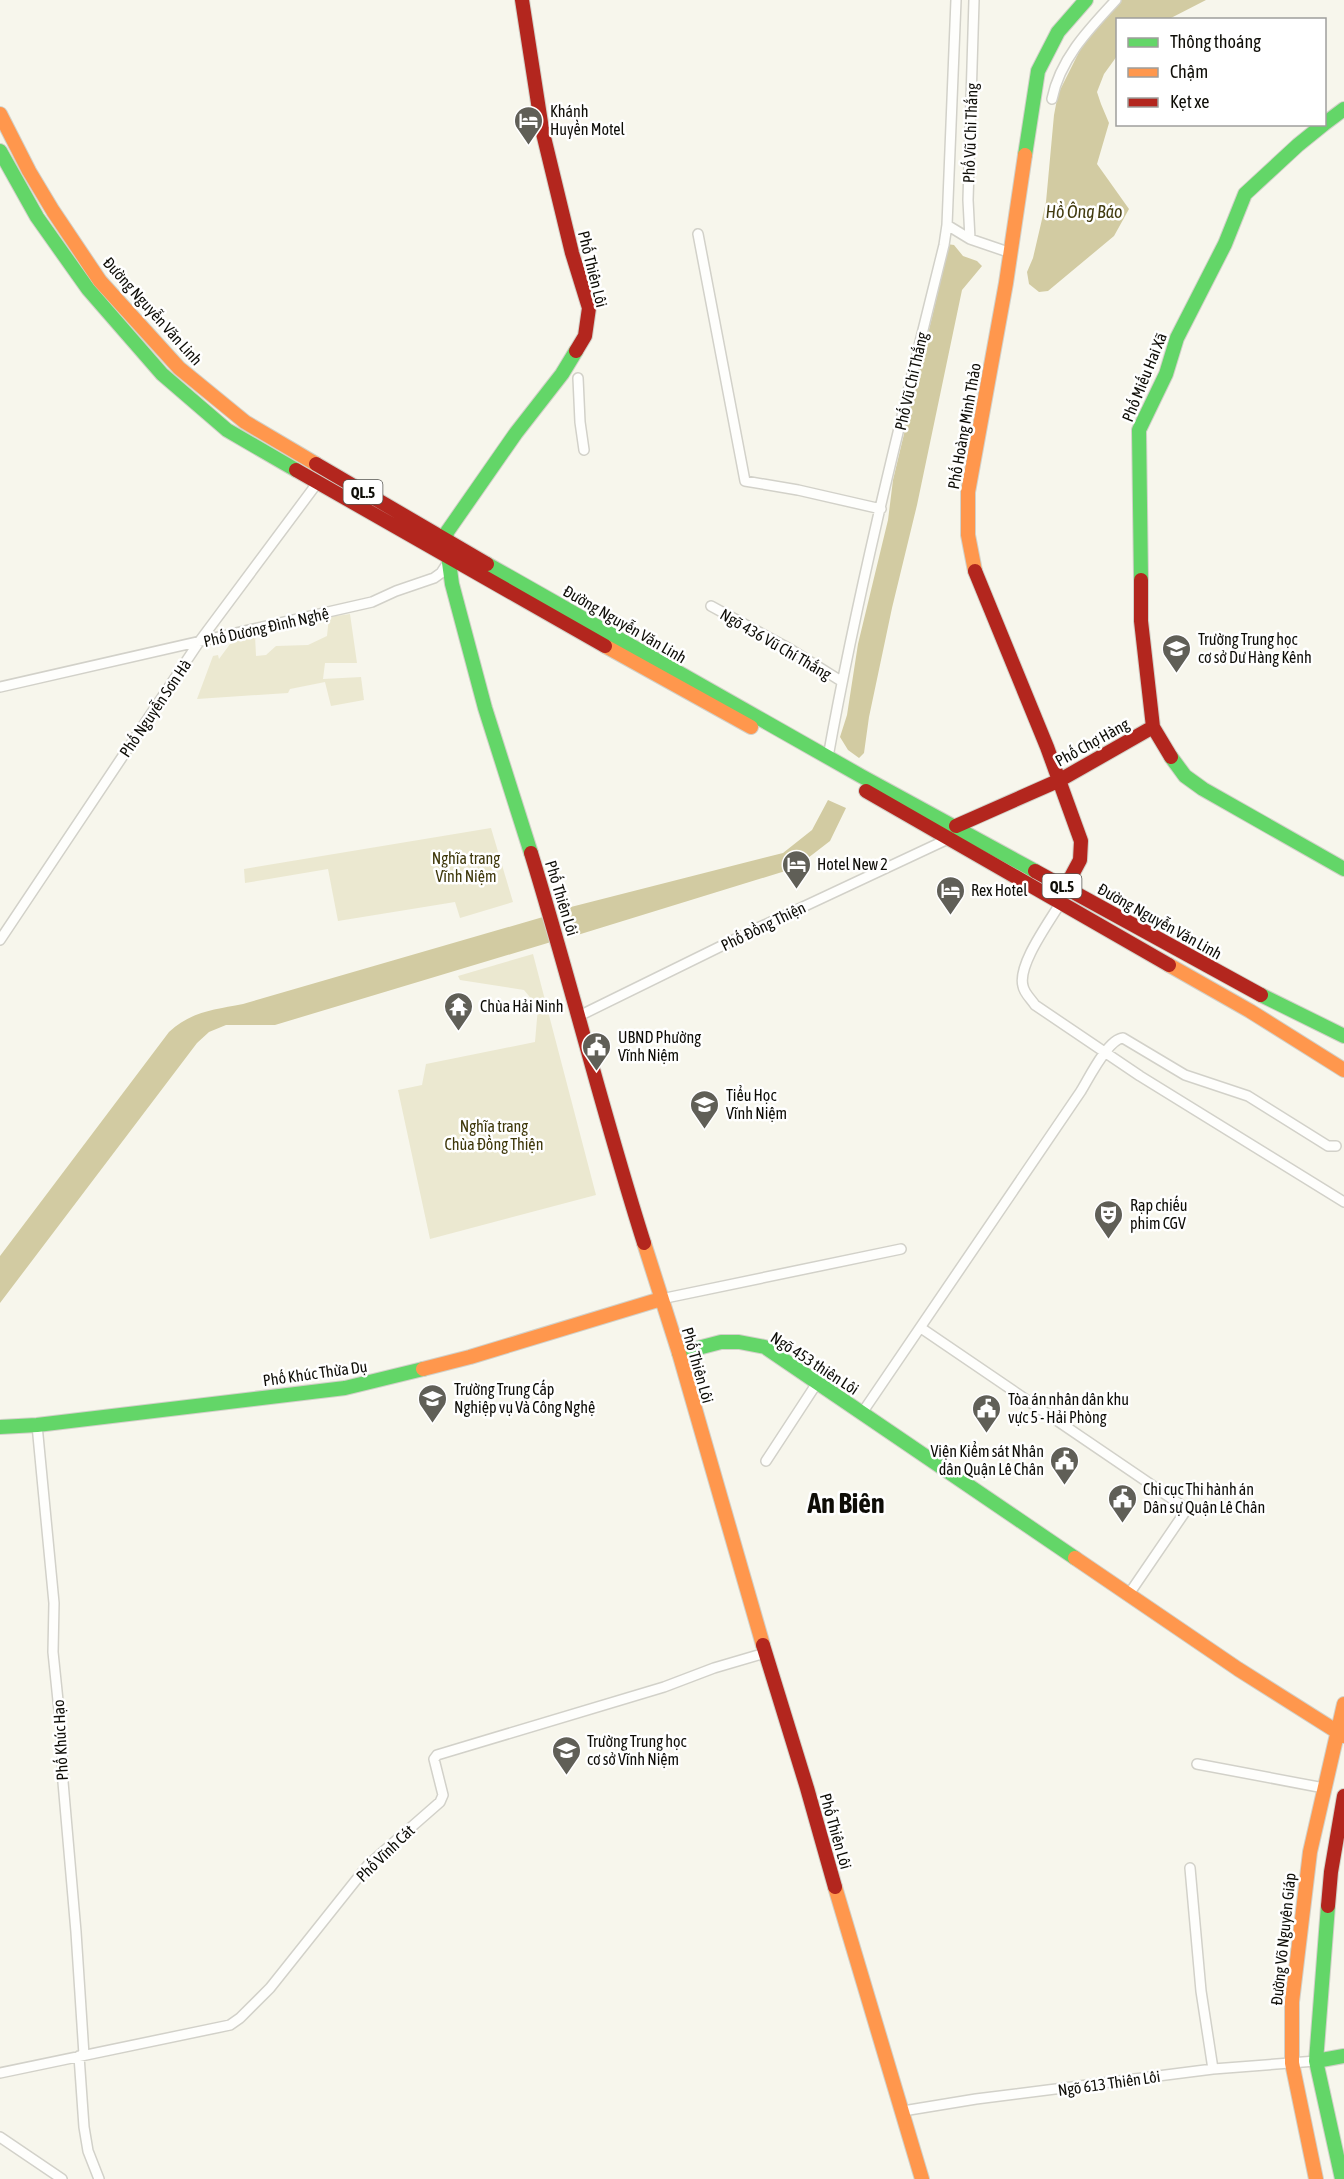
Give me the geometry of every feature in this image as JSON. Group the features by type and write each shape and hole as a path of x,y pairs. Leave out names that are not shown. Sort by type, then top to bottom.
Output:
{"main road":[{"name":"Phố Thiên Lôi","path":"522,0 542,129 572,253 589,308 588,324 585,336 562,374 494,463 447,532 446,541 452,584 486,711 520,813 559,944 626,1186 679,1353 765,1653 922,2179"},
{"name":"Phố Hoàng Minh Thảo","path":"1065,888 1083,848 1060,780 972,564 968,535 968,492 1011,253 1038,71 1047,48 1059,29 1086,0"},
{"name":"Phố Miếu Hai Xã","path":"1326,122 1344,109"},
{"name":"Đường Nguyễn Văn Linh","path":"0,114 29,171 100,281 179,368 245,422 861,782 948,839 1250,1011 1344,1070"},
{"name":"Phố Miếu Hai Xã","path":"1153,727 1141,621 1139,430 1166,374 1177,338 1225,244 1245,194 1322,126"},
{"name":"Đường Nguyễn Văn Linh","path":"0,151 37,217 88,289 162,374 227,430 450,559 829,764"},
{"name":"Phố Chợ Hàng","path":"956,826 1060,780 1153,727 1172,760 1185,776 1203,789 1344,869"},
{"name":"Đường Nguyễn Văn Linh","path":"861,782 956,826 1264,996 1344,1036"},
{"name":"QL.5","path":"1264,996 1310,1028 1344,1047"},
{"name":"QL.5","path":"1250,1011 1344,1058"},
{"name":"Phố Khúc Thừa Dụ","path":"0,1427 37,1425 345,1389 470,1357 661,1299"},
{"name":"Ngõ 453 thiên Lôi","path":"679,1353 721,1342 739,1342 765,1347 1340,1734"},
{"name":"Đường Võ Nguyên Giáp","path":"1316,2179 1292,2063 1292,2002 1310,1852 1324,1788 1340,1734 1344,1704"},
{"path":"1342,2179 1316,2061 1331,1872 1344,1796"},
{"path":"1316,2061 1344,2056"}],"street":[{"name":"Phố Vũ Chí Thắng","path":"829,764 842,681 865,571 947,225 956,0"},
{"name":"Phố Vũ Chi Thắng","path":"970,239 968,200 975,0"},
{"path":"1052,99 1055,84 1078,42 1116,0"},
{"path":"947,225 970,239 1011,253"},
{"path":"698,234 745,481 881,509"},
{"path":"578,378 584,450"},
{"name":"Phố Nguyễn Sơn Hà","path":"0,940 199,642 318,482"},
{"name":"Phố Dương Đình Nghệ","path":"0,687 372,602 434,578 441,573 450,559"},
{"name":"Ngõ 436 Vũ Chí Thắng","path":"711,606 790,649 842,681"},
{"name":"Phố Đồng Thiện","path":"579,1016 758,928 948,839"},
{"path":"1060,902 1023,968 1022,984 1035,1005 1103,1053 1344,1202"},
{"path":"862,1413 1081,1091 1103,1053 1117,1039 1123,1038 1185,1075 1248,1096 1328,1146 1336,1146"},
{"path":"661,1299 901,1249"},
{"path":"921,1328 1187,1509 1129,1594"},
{"path":"766,1461 817,1383"},
{"name":"Phố Khúc Hạo","path":"37,1425 54,1603 53,1652 62,1730 63,1782 76,1932 84,2127 88,2151 99,2179"},
{"name":"Phố Vĩnh Cát","path":"0,2073 230,2025 270,1988 368,1865 440,1802 443,1796 434,1759 439,1754 664,1687 714,1668 765,1653"},
{"path":"1197,1764 1324,1788"},
{"path":"1190,1868 1201,1991 1213,2069"},
{"name":"Ngõ 613 Thiên Lôi","path":"903,2111 976,2099 1213,2069 1316,2061"},
{"path":"0,2138 62,2179"}],"green space":[{"path":"350,614 357,663 325,663 323,679 361,677 364,700 331,706 325,682 290,689 288,693 197,699 213,656 218,655 219,659 233,640 255,635 256,656 266,655 276,646 308,645 327,636 329,617"},
{"name":"Nghĩa trang Vĩnh Niệm","path":"491,828 513,902 460,918 455,902 338,921 328,869 245,883 244,869"},
{"name":"Nghĩa trang Chùa Đồng Thiện","path":"533,954 596,1195 430,1239 398,1090 422,1085 426,1064 535,1042 538,1007 524,990 460,980 458,976"}],"water":[{"name":"Hồ Ông Báo","path":"1121,0 1206,0 1171,18 1116,18 1116,57 1104,74 1097,92 1109,123 1097,164 1129,209 1114,236 1048,291 1039,292 1029,284 1027,272 1033,258 1046,202 1054,115 1058,94 1082,46"},
{"path":"947,244 954,245 963,256 977,261 982,266 962,290 917,505 892,608 869,717 864,753 859,758 848,750 840,737 847,715 858,644 888,520 893,480 938,292"},
{"path":"828,800 846,808 830,841 795,868 571,937 563,909 783,853 812,830"},
{"path":"543,917 551,942 275,1025 226,1025 209,1032 197,1043 0,1303 0,1256 169,1032 178,1025 203,1012 243,1004"}],"traffic: fast":[{"path":"1025,155 1038,71 1058,32 1086,0"},
{"path":"1326,122 1344,109"},
{"path":"1141,580 1139,430 1166,374 1177,338 1225,244 1245,194 1322,126"},
{"path":"0,151 37,217 88,289 162,374 227,430 296,470"},
{"path":"531,853 485,708 452,584 446,541 447,532 516,433 562,374 576,351"},
{"path":"487,564 861,776 1035,871"},
{"path":"1171,757 1185,776 1203,789 1344,869"},
{"path":"1261,995 1344,1036"},
{"path":"679,1353 721,1342 739,1342 765,1347 1075,1558"},
{"path":"0,1427 37,1425 345,1388 423,1369"},
{"path":"1328,1906 1316,2061 1342,2179"},
{"path":"1316,2061 1344,2056"}],"traffic: slow":[{"path":"0,114 29,171 100,281 179,368 245,422 316,464"},
{"path":"975,571 968,535 968,492 1006,283 1025,155"},
{"path":"605,646 751,727"},
{"path":"1169,965 1250,1011 1344,1070"},
{"path":"644,1243 679,1353 763,1645"},
{"path":"423,1369 661,1299"},
{"path":"1075,1558 1238,1669 1344,1736"},
{"path":"1316,2179 1292,2063 1292,2002 1310,1852 1344,1704"},
{"path":"835,1887 922,2179"}],"traffic: jam":[{"path":"522,0 542,129 572,253 589,308 585,336 576,351"},
{"path":"316,464 487,564"},
{"path":"296,470 605,646"},
{"path":"975,571 1047,747 1081,841 1080,860 1065,888"},
{"path":"1141,580 1141,621 1153,727 1171,757"},
{"path":"956,826 1060,780 1153,727"},
{"path":"866,791 1169,965"},
{"path":"531,853 644,1243"},
{"path":"1035,871 1261,995"},
{"path":"763,1645 835,1887"},
{"path":"1328,1906 1331,1872 1344,1796"}],"place":[{"name":"Khánh Huyền Motel","path":"529,146"},
{"name":"Trường Trung học cơ sở Dư Hàng Kênh","path":"1177,674"},
{"name":"Hotel New 2","path":"796,890"},
{"name":"Rex Hotel","path":"950,916"},
{"name":"Chùa Hải Ninh","path":"459,1032"},
{"name":"UBND Phường Vĩnh Niệm","path":"597,1072"},
{"name":"Tiểu Học Vĩnh Niệm","path":"705,1130"},
{"name":"Rạp chiếu phim CGV","path":"1109,1240"},
{"name":"Trường Trung Cấp Nghiệp vụ Và Công Nghệ","path":"433,1424"},
{"name":"Tòa án nhân dân khu vực 5 - Hải Phòng","path":"987,1434"},
{"name":"Viện Kiểm sát Nhân dân Quận Lê Chân","path":"1065,1486"},
{"name":"Chi cục Thi hành án Dân sự Quận Lê Chân","path":"1122,1524"},
{"name":"Trường Trung học cơ sở Vĩnh Niệm","path":"566,1776"}],"district":[{"name":"An Biên","path":"846,1503"}]}
